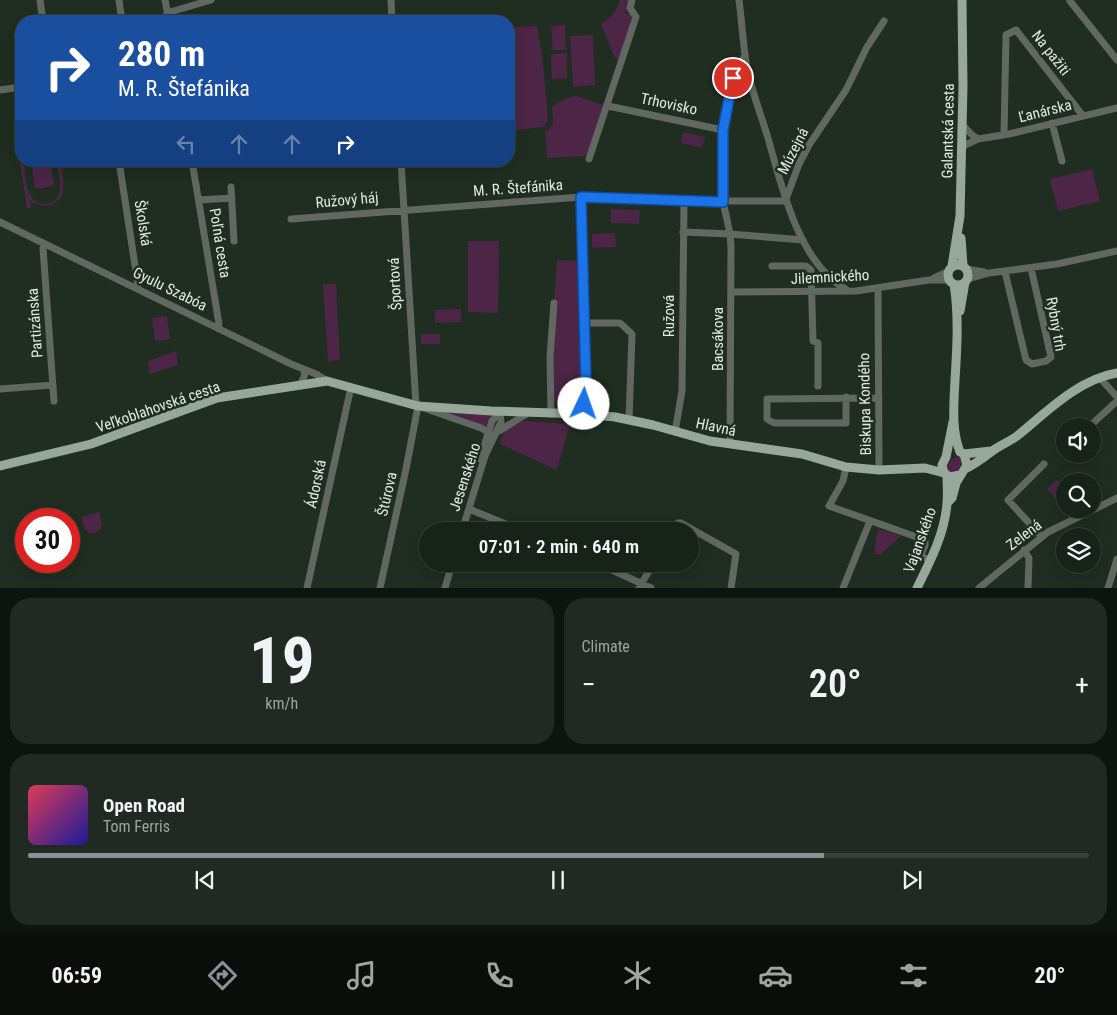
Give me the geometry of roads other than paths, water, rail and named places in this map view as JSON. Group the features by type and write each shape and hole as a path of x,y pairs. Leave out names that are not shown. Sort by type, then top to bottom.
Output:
{"main road":[{"name":"Galantská cesta","path":"957,324 951,275 959,224 962,124 962,0"},
{"name":"Galantská cesta","path":"963,37 968,0"},
{"name":"Galantská cesta","path":"954,420 957,324 966,274 959,224"},
{"path":"956,265 966,274 960,285 951,275 956,265"},
{"path":"925,468 954,477 985,458 991,451 1017,436 1075,390 1100,378 1117,373"},
{"name":"Hlavná","path":"327,381 417,406 500,412 583,414 629,420 730,444 802,454 846,467 879,470 925,468"},
{"name":"Veľkoblahovská cesta","path":"0,466 91,444 217,398 327,381"},
{"path":"948,502 952,498 967,460 957,443 954,420"},
{"path":"948,502 946,475 942,465 954,420"},
{"path":"925,468 945,459 952,452 991,451"},
{"name":"Vajanského","path":"917,588 930,560 948,502"}],"street":[{"path":"40,0 43,15"},
{"path":"119,0 120,15"},
{"path":"165,0 167,13 211,0"},
{"path":"391,0 392,15"},
{"path":"589,159 636,17 630,8 632,0"},
{"path":"739,0 750,77 786,200 797,230 823,268 840,286 847,290"},
{"path":"1070,1 1117,60"},
{"name":"Múzejná","path":"786,200 799,164 808,146 846,90 867,47 884,20"},
{"name":"Na pažiti","path":"1004,134 1006,35 1016,30 1083,116"},
{"path":"746,54 736,73 728,99 723,130 723,202 786,200"},
{"path":"736,73 750,77"},
{"path":"0,90 15,88"},
{"name":"Trhovisko","path":"608,106 723,130"},
{"name":"Ľanárska","path":"961,147 978,139 1117,108"},
{"path":"1052,123 1062,161"},
{"path":"962,124 978,139"},
{"name":"Školská","path":"120,167 137,288"},
{"name":"Poľná cesta","path":"193,167 219,324 217,328"},
{"name":"Športová","path":"402,167 417,406"},
{"path":"231,187 234,241"},
{"path":"581,197 586,386 583,414"},
{"name":"M. R. Štefánika","path":"405,209 581,197 723,202"},
{"path":"199,200 232,198"},
{"name":"Ružová","path":"675,432 682,391 684,200"},
{"name":"Bacsákova","path":"723,202 730,234 730,444"},
{"name":"Ružový háj","path":"291,219 405,209"},
{"name":"Gyulu Szabóa","path":"0,222 327,381"},
{"path":"683,232 803,240"},
{"name":"Partizánska","path":"45,244 43,248 54,401"},
{"path":"966,274 1005,272 1117,251"},
{"path":"772,266 808,267 812,272 814,342 818,343 818,386"},
{"name":"Rybný trh","path":"1005,272 1026,360 1032,364 1046,362 1051,357 1031,268"},
{"name":"Jilemnického","path":"731,292 856,291 951,275"},
{"name":"Biskupa Kondého","path":"878,288 879,470"},
{"path":"551,414 550,357 554,303"},
{"path":"584,323 620,323 630,331 633,340 629,420"},
{"path":"300,385 305,373 303,368"},
{"path":"1100,378 1117,397"},
{"path":"0,389 53,385"},
{"name":"Ádorská","path":"307,588 351,387"},
{"path":"846,397 846,423 774,423 767,419 767,399 846,397 879,398"},
{"path":"1099,418 1117,401"},
{"path":"417,406 488,432"},
{"name":"Štúrova","path":"380,588 406,469 417,406"},
{"path":"479,472 479,462 488,432 492,421 500,412"},
{"name":"Jesenského","path":"465,522 479,472 501,422 500,412"},
{"path":"496,433 528,412"},
{"path":"1042,537 1008,500 1044,464"},
{"path":"846,467 842,481 829,506 924,540 925,546 920,556 930,560"},
{"name":"Zelená","path":"979,588 1042,537 1078,516 1117,498"},
{"path":"469,509 501,522"},
{"path":"843,588 870,521"},
{"path":"699,536 736,554 731,588"},
{"path":"1024,550 1029,558 1028,588"},
{"path":"1108,588 1117,559"},
{"path":"445,588 450,572"},
{"path":"615,572 640,585 651,588"},
{"path":"640,585 648,572"}]}
